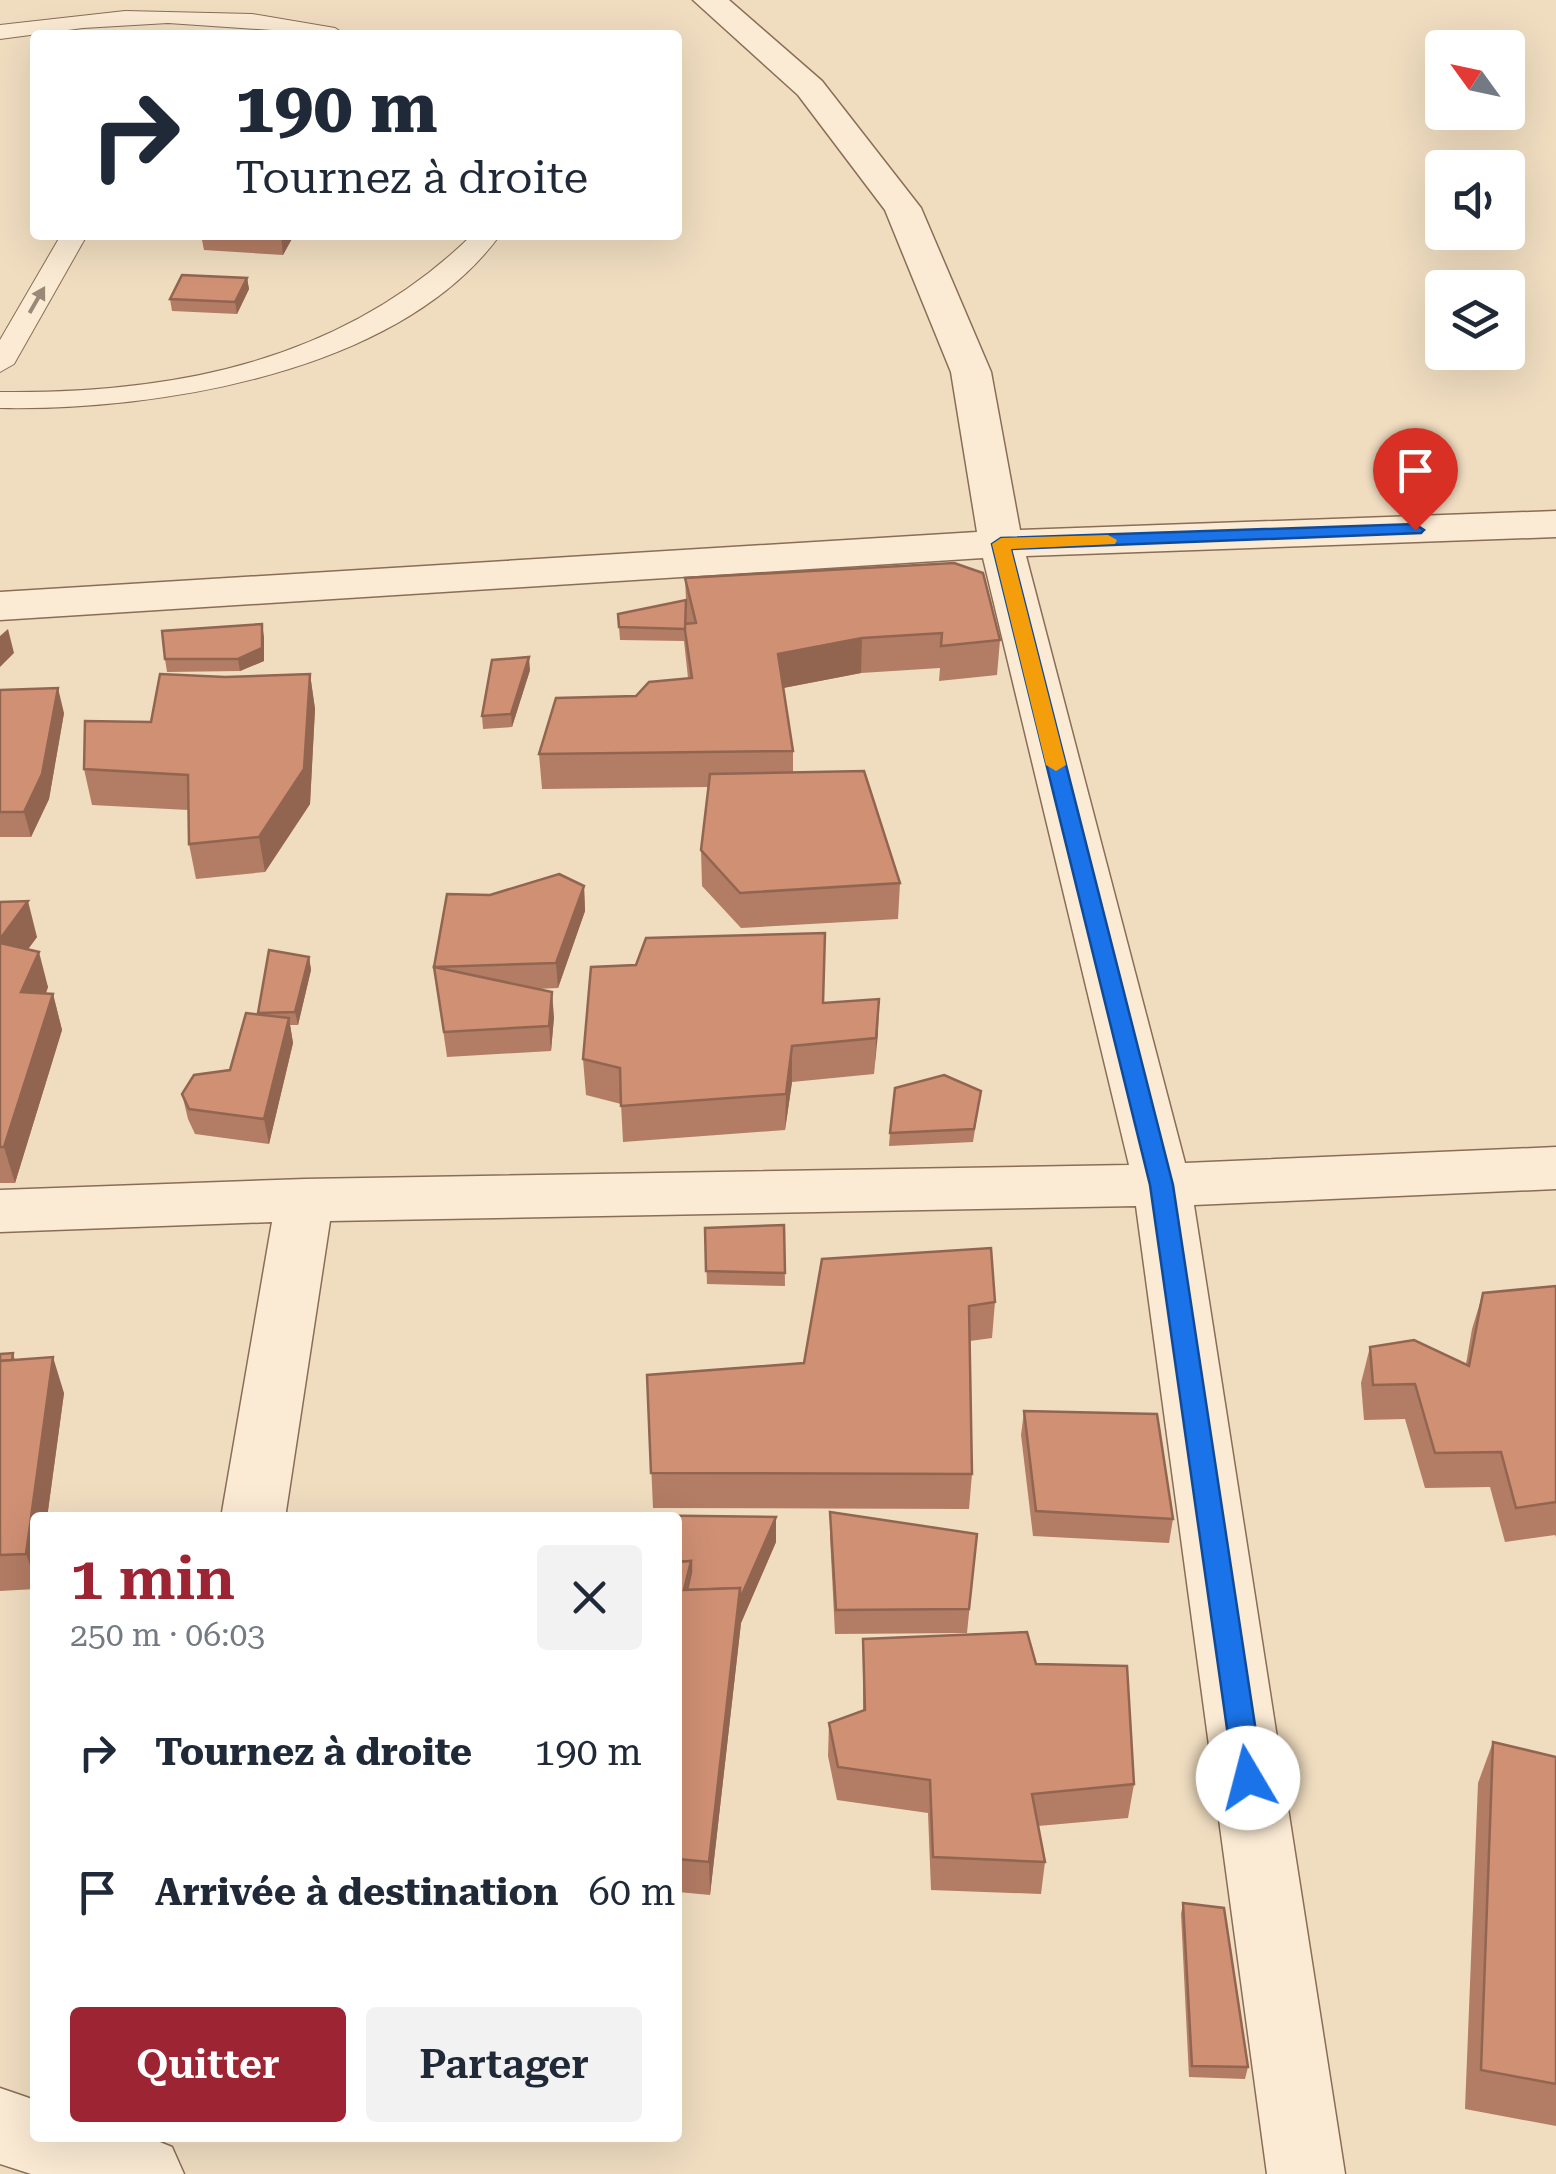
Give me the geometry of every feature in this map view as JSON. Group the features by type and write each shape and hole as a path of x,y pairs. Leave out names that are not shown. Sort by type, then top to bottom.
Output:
{"street":[{"path":"710,0 810,88 903,208 970,372 1001,544 1162,1185 1306,2174"},
{"path":"0,606 1001,544 1556,524"},
{"path":"0,1211 305,1200 1162,1185 1556,1168"},
{"path":"255,1512 305,1200"},
{"path":"0,2126 30,2136"},
{"path":"49,2142 146,2174 151,2142"}],"lane":[{"path":"0,32 100,19 167,17 295,30"},
{"path":"0,400 74,400 130,394 270,365 323,347 403,308 465,261 482,240"},
{"path":"0,313 57,241"},
{"path":"0,364 57,241"}],"building":[{"path":"182,275 247,278 235,302 170,299"},
{"path":"954,563 983,573 1000,640 941,646 942,633 862,638 778,654 793,751 539,754 556,698 636,696 649,682 692,678 684,624 696,623 685,578"},
{"path":"686,600 685,629 619,627 618,614"},
{"path":"262,624 262,648 238,659 165,659 162,631"},
{"path":"529,657 511,714 482,716 492,660"},
{"path":"160,674 310,674 304,769 259,837 189,844 188,775 84,769 85,721 151,722"},
{"path":"58,688 42,774 24,812 0,812 0,690"},
{"path":"864,771 900,883 740,893 701,850 710,774"},
{"path":"559,874 584,886 556,963 434,967 447,894 490,895"},
{"path":"28,901 0,939 0,902"},
{"path":"825,933 823,1003 879,999 876,1038 792,1046 786,1094 621,1106 620,1068 583,1059 591,967 636,965 646,938"},
{"path":"0,943 39,952 21,992 53,994 4,1147 0,1147"},
{"path":"269,950 309,957 295,1012 258,1013"},
{"path":"434,967 552,992 549,1026 444,1032"},
{"path":"246,1013 289,1018 264,1119 189,1109 182,1094 194,1075 230,1070"},
{"path":"944,1075 981,1091 974,1129 890,1133 895,1088"},
{"path":"784,1225 785,1273 706,1271 705,1228"},
{"path":"991,1248 995,1302 969,1306 972,1474 651,1473 647,1375 804,1363 822,1259"},
{"path":"1556,1286 1556,1502 1516,1508 1501,1452 1435,1453 1415,1384 1373,1385 1370,1347 1414,1340 1469,1366 1483,1293"},
{"path":"13,1353 12,1360 0,1361 0,1354"},
{"path":"53,1357 26,1554 0,1555 0,1361"},
{"path":"1024,1411 1157,1414 1173,1519 1036,1511"},
{"path":"830,1512 977,1534 969,1609 836,1610"},
{"path":"682,1516 776,1517 740,1599 740,1588 687,1590 691,1561 682,1562"},
{"path":"691,1561 684,1590 740,1588 709,1862 682,1859 682,1562"},
{"path":"1027,1632 1036,1664 1127,1666 1134,1784 1032,1794 1045,1862 933,1857 930,1780 838,1767 829,1723 865,1710 863,1639"},
{"path":"1493,1742 1556,1757 1556,2084 1481,2070"},
{"path":"1183,1903 1224,1908 1248,2067 1192,2066"}],"slow traffic":[{"path":"1056,765 1001,544 1108,540"}],"route":[{"path":"1248,1778 1162,1185 1001,544 1415,530"}]}
